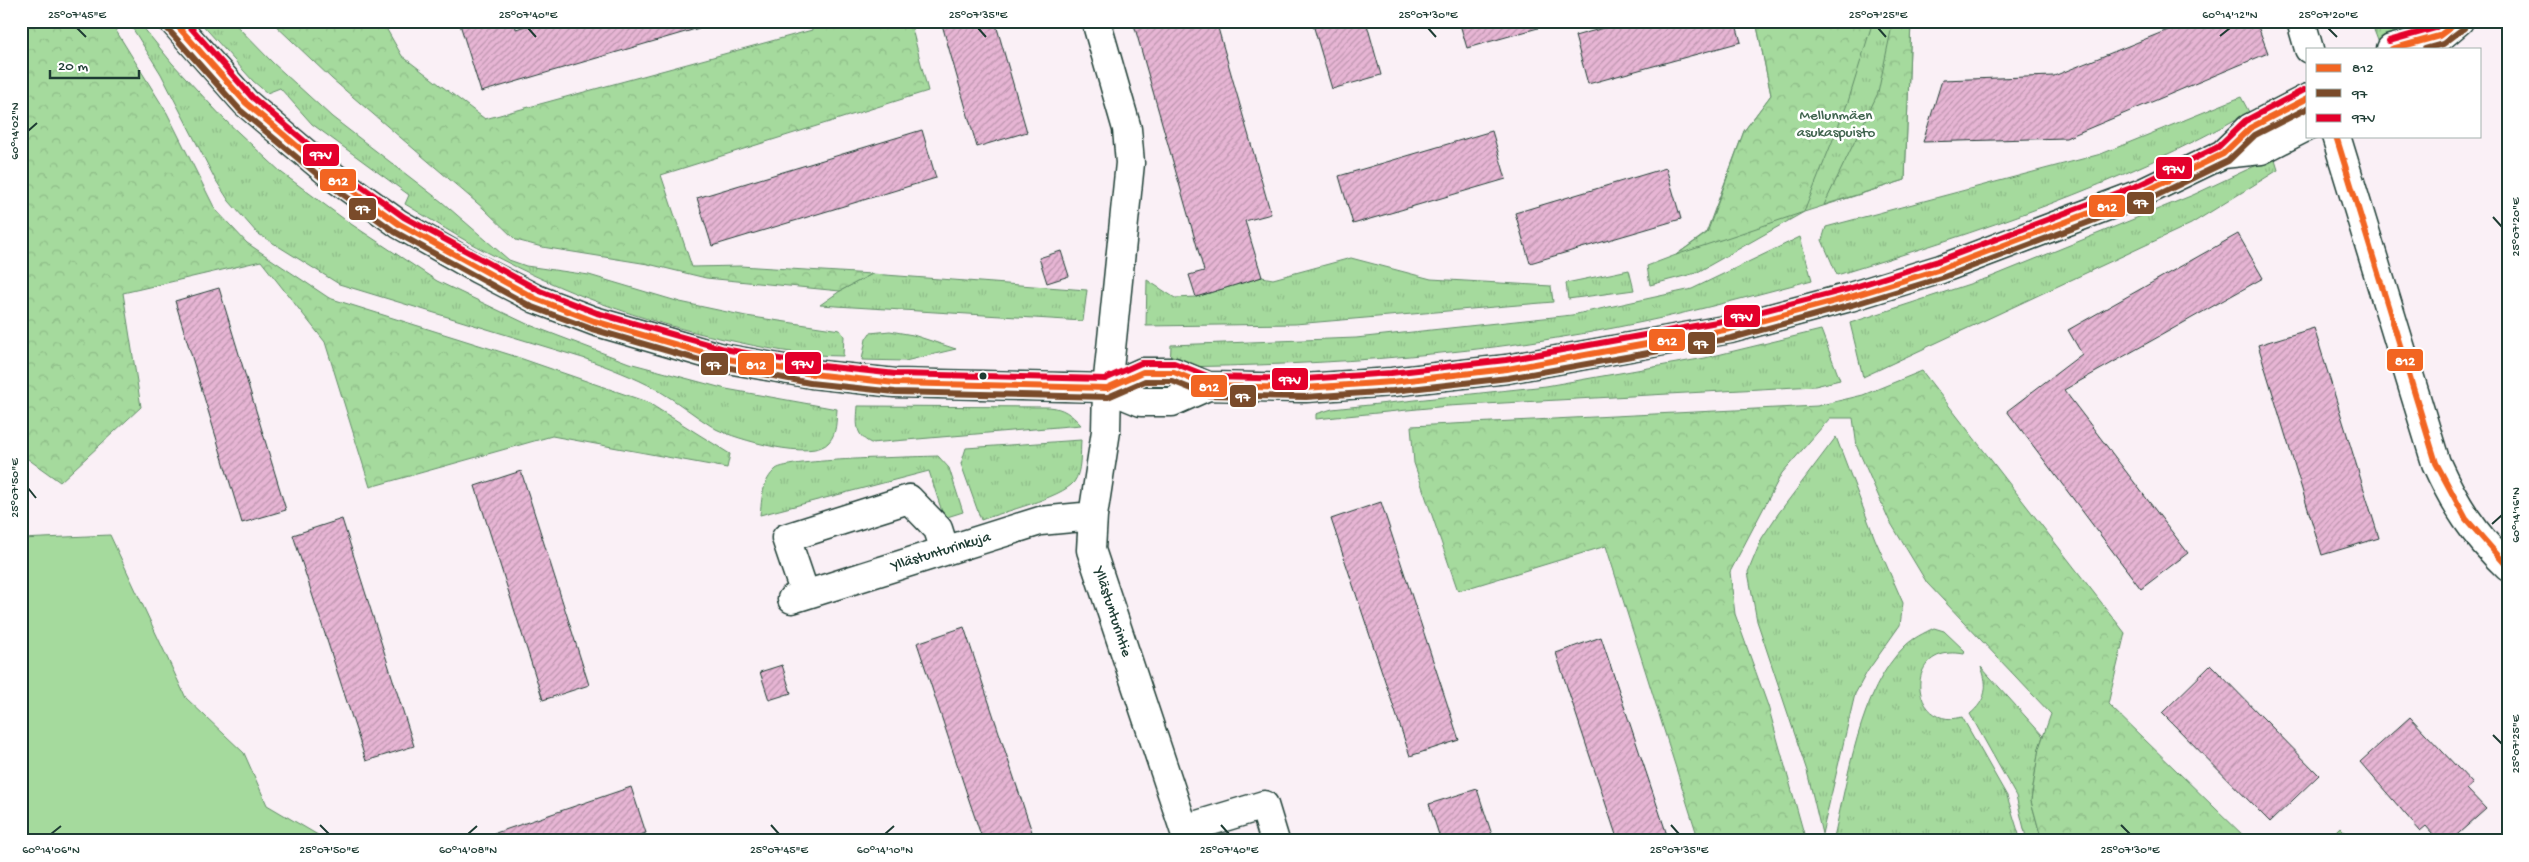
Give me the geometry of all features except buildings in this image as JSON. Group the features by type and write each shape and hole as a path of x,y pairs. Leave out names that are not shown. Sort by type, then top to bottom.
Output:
{"main road":[{"path":"173,21 246,103 335,178 399,224 478,270 536,299 654,340 722,358 812,374 895,383 1107,388 1141,402 1172,402 1208,386 1305,388 1392,382 1507,369 1635,348 1730,329 1850,297 1941,269 2142,193 2223,154 2250,128 2306,99"},
{"name":"Yllästunturintie","path":"1096,21 1127,129 1130,163 1107,388 1106,431 1092,516 1091,550 1186,835 1264,804 1275,841"},
{"path":"2301,21 2309,48"},
{"path":"2395,48 2441,35"},
{"path":"2223,154 2261,150 2306,127"},
{"path":"2337,138 2436,463 2453,500 2468,524 2508,567"},
{"name":"Yllästunturinkuja","path":"945,551 938,529 909,499 786,538 799,597 945,551 1040,521 1092,516"}],"green space":[{"path":"21,21 110,21 167,113 215,209 247,243 329,298 511,355 647,402 730,454 727,468 552,436 370,487 325,342 261,261 123,293 141,407 60,482 21,454"},
{"path":"128,21 138,21 172,63 225,120 282,173 348,222 437,281 527,324 629,363 726,389 837,409 836,427 832,438 820,448 807,450 774,447 756,443 716,429 656,389 586,359 339,284 257,233 229,201 215,179 161,74"},
{"path":"199,21 232,21 273,63 332,117 442,202 509,260 526,266 589,275 680,302 746,316 840,330 844,336 843,356 813,355 768,348 693,332 662,323 602,304 544,280 477,247 405,204 409,195 312,124 280,88 267,93 253,81"},
{"path":"271,21 382,21 402,56 485,119 812,30 811,21 910,21 928,91 661,175 692,267 740,266 872,274 840,291 706,278 648,264 542,247 516,240 483,208 332,79"},
{"name":"Mellunmäen asukaspuisto","path":"1756,21 1911,21 1905,180 1804,212 1696,273 1650,285 1647,266 1676,255 1706,233 1744,131 1771,95"},
{"name":"Mellunmäen asukaspuisto","path":"1756,21 1873,21 1848,102 1804,212 1676,255 1707,233 1744,131 1771,95"},
{"path":"1893,21 1911,21 1905,180 1824,205 1878,93"},
{"path":"2386,21 2416,21 2379,43 2374,30"},
{"path":"2241,97 2249,112 2200,138 2100,184 1996,224 1837,275 1822,240 1826,227 2101,154"},
{"path":"2274,157 2278,170 2191,224 1863,377 1850,323 1991,277 2193,195"},
{"path":"1800,237 1812,280 1643,322 1526,343 1408,356 1289,364 1170,367 1171,345 1356,338 1572,315 1692,289"},
{"path":"1351,258 1431,279 1551,286 1553,302 1295,324 1146,326 1147,280 1175,298 1196,297 1262,277 1273,279"},
{"path":"1629,270 1634,290 1568,299 1566,283"},
{"path":"872,274 1087,290 1083,321 820,305 840,291"},
{"path":"1821,330 1840,380 1815,386 1448,406 1316,419 1316,414 1332,409 1546,386 1705,358"},
{"path":"890,331 913,335 956,349 905,361 862,360 866,339 870,333"},
{"path":"1922,371 2125,633 2108,704 2249,841 2042,841 2031,801 2039,748 2051,714 1927,583 1889,520 1857,447 1853,418 1830,418 1782,473 1730,572 1735,614 1768,706 1806,841 1699,841 1606,546 1458,591 1414,463 1411,426 1817,406 1863,395"},
{"path":"858,406 1049,407 1066,412 1081,425 871,443 859,432 857,423"},
{"path":"1836,437 1875,539 1903,603 1900,625 1867,672 1855,694 1822,834 1807,771 1757,621 1748,572 1762,538"},
{"path":"1081,440 1077,478 1067,488 1044,499 981,520 961,464 966,448"},
{"path":"938,456 949,468 963,512 944,518 929,471 760,515 765,484 776,469 803,463 826,461"},
{"path":"110,535 186,698 244,753 267,805 328,841 21,841 21,539"},
{"path":"1934,628 1944,631 1965,651 1964,654 1944,654 1930,661 1922,673 1920,687 1923,700 1932,712 1945,718 1962,717 2007,796 2021,841 1833,841 1857,737 1876,686 1889,665 1905,646 1915,638"},
{"path":"1981,667 2043,736 2039,748 2031,801 2042,841 2027,841 2016,796 1970,714 1983,698 1985,681"},
{"path":"2340,827 2354,841 2326,841"},
{"path":"850,833 857,841 816,841"}],"transit line":[{"name":"812","path":"173,21 246,103 335,178 399,224 536,299 594,321 722,358 812,374 895,383 1107,388 1143,372 1174,372 1208,386 1305,388 1392,382 1507,369 1730,329 1850,297 1941,269 2142,193 2223,154 2250,128 2306,99"},
{"name":"97V","path":"185,21 252,97 340,171 404,217 540,291 597,313 724,349 813,365 896,374 1105,379 1141,363 1174,363 1210,377 1305,379 1391,373 1506,360 1728,320 1848,289 1938,261 2139,185 2218,147 2245,121 2304,90"},
{"name":"97V","path":"2389,41 2435,28 2444,21"},
{"name":"812","path":"2396,48 2439,36 2459,21"},
{"name":"97","path":"166,27 240,110 330,185 395,232 532,307 592,329 720,366 810,383 895,392 1108,397 1145,381 1172,381 1207,395 1306,397 1393,391 1508,378 1732,338 1944,277 2145,201 2228,161 2255,135 2306,109"},
{"name":"97","path":"2429,48 2443,44 2464,28"},
{"name":"812","path":"2337,138 2436,463 2466,519 2508,567"}]}
